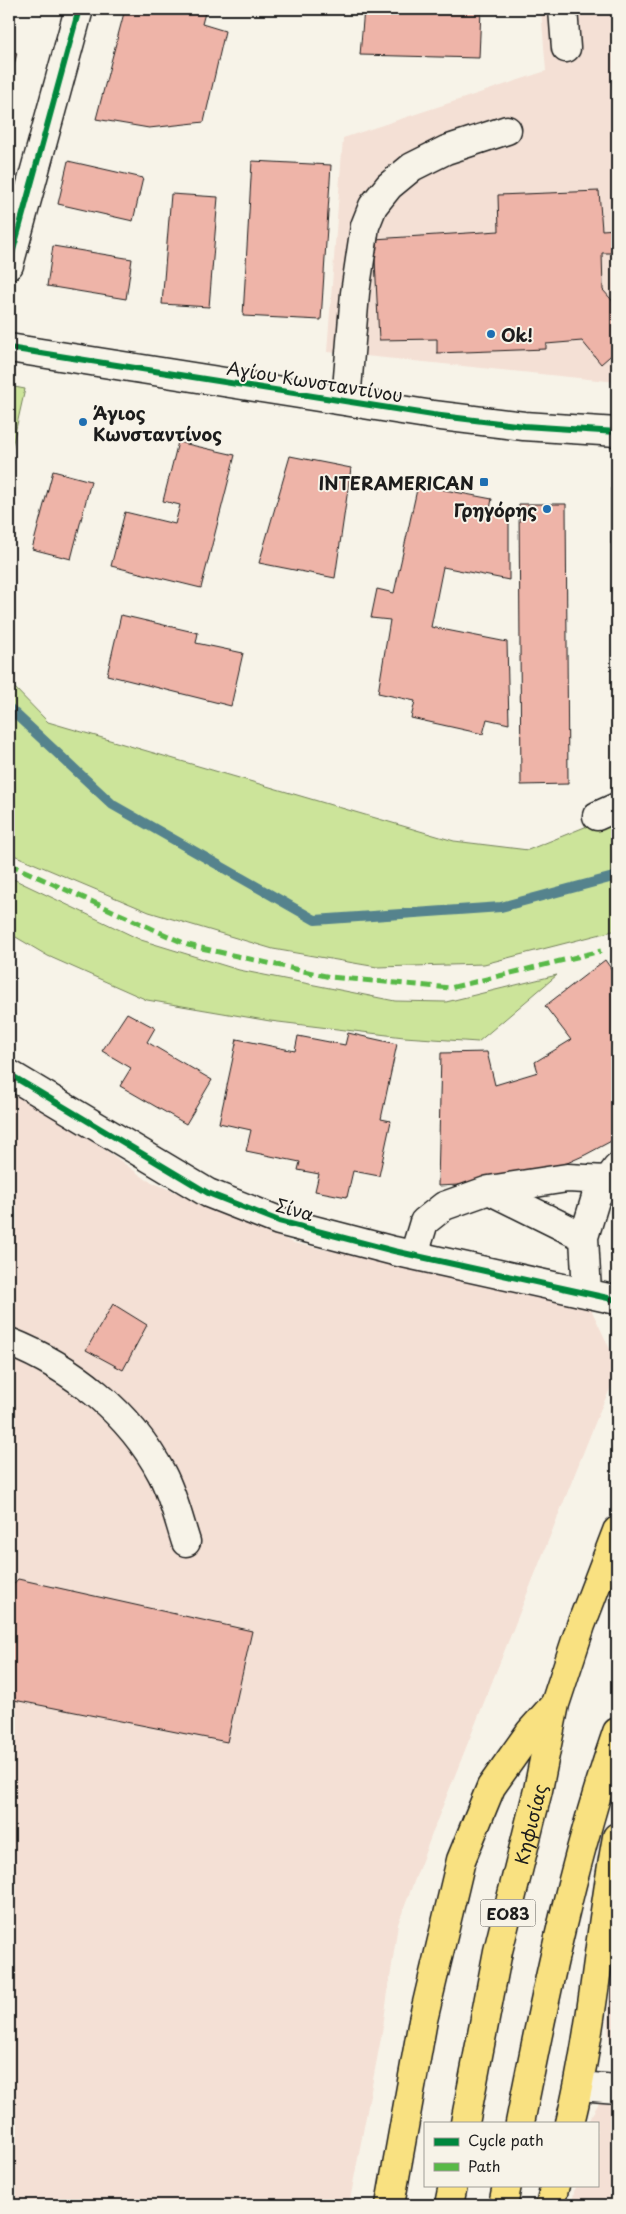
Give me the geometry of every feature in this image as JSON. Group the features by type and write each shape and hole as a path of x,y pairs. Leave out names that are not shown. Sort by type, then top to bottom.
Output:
{"main road":[{"name":"Κηφισίας","path":"465,2122 498,1952 538,1790 555,1704 581,1625 617,1531"},
{"path":"390,2205 423,2020 461,1860 492,1787 530,1732 555,1704"},
{"path":"617,1732 617,1744"},
{"name":"ΕΟ83","path":"520,2122 552,1962 592,1807 617,1732"},
{"path":"570,2122 579,2086 605,1901 617,1837"},
{"path":"449,2205 452,2186"},
{"path":"503,2205 507,2186"},
{"path":"550,2205 555,2186"}],"street":[{"path":"9,265 79,9"},
{"path":"563,9 566,48"},
{"path":"346,401 355,292 365,226 373,206 389,186 412,167 446,150 507,130"},
{"name":"Αγίου Κωνσταντίνου","path":"9,348 346,401 524,426 617,432"},
{"name":"Σίνα","path":"9,1074 208,1193 279,1221 414,1255 603,1296"},
{"path":"414,1255 424,1222 444,1206 489,1190 568,1178 612,1174"},
{"path":"612,1174 596,1197 584,1237 603,1296 617,1320"},
{"path":"489,1190 584,1237"},
{"path":"9,1342 68,1371 105,1401 139,1437 163,1474 186,1542"},
{"path":"579,2086 617,2089"}],"shaded area":[{"path":"541,9 617,9 617,382 327,352 343,138 546,71"},
{"path":"9,1086 71,1125 147,1180 294,1243 540,1294 591,1309 617,1364 617,1375 601,1408 438,1818 398,1924 382,2033 349,2205 9,2205"},
{"path":"617,1881 617,2058 613,2055 608,2030"},
{"path":"617,2097 617,2205 572,2205 575,2186 598,2186 598,2122 588,2122 599,2103"}],"green space":[{"path":"9,386 25,389 9,460"},
{"path":"9,682 48,722 454,841 528,850 617,814 617,930 484,964 377,967 273,949 149,912 9,853"},
{"path":"9,877 141,940 239,970 395,1001 446,1002 557,975 478,1042 404,1037 270,1021 147,1000 48,956 9,933"}],"building":[{"path":"125,9 206,9 202,24 225,31 204,122 149,128 96,119"},
{"path":"364,9 481,9 479,58 360,55"},
{"path":"9,51 17,53 9,84"},
{"path":"68,161 143,178 133,221 58,204"},
{"path":"252,161 331,165 321,320 243,316"},
{"path":"599,191 602,230 617,229 617,253 602,253 603,290 617,306 617,350 601,364 582,341 546,344 546,349 437,353 437,339 379,340 374,239 499,231 498,195"},
{"path":"171,194 218,197 209,307 162,304"},
{"path":"53,246 132,259 126,299 47,286"},
{"path":"178,442 235,455 201,588 111,566 125,512 175,524 180,505 163,501"},
{"path":"290,456 351,468 335,578 259,563"},
{"path":"53,471 91,481 71,559 32,549"},
{"path":"418,485 492,499 490,509 509,512 509,580 443,567 431,627 507,642 509,724 487,719 483,734 411,718 415,701 378,693 390,620 371,618 377,589 394,593"},
{"path":"611,488 617,488 617,544 611,544"},
{"path":"519,504 566,504 568,784 521,785"},
{"path":"121,615 198,633 196,643 243,653 231,706 107,675"},
{"path":"605,960 617,977 617,1138 547,1172 500,1183 438,1186 441,1053 487,1052 495,1085 538,1072 535,1062 571,1040 545,1006"},
{"path":"127,1013 155,1028 147,1042 212,1080 186,1124 120,1086 131,1068 102,1051"},
{"path":"348,1033 397,1044 381,1119 391,1121 379,1176 353,1171 347,1197 315,1191 319,1174 298,1170 300,1162 246,1151 251,1130 219,1123 237,1039 295,1051 298,1036 345,1045"},
{"path":"113,1304 147,1325 123,1370 86,1350"},
{"path":"18,1579 252,1631 227,1742 9,1699 9,1589"}],"waterway":[{"path":"9,708 113,805 315,920 501,907 617,876"}],"marked path":[{"path":"9,864 188,945 330,977 450,988 601,951"}],"cycle path":[{"path":"9,265 79,9"},
{"path":"9,348 433,415 524,426 617,432"},
{"path":"9,1074 208,1193 279,1221 394,1251 617,1300"}],"place":[{"name":"Ok!","path":"491,334"},
{"name":"Άγιος Κωνσταντίνος","path":"83,422"},
{"name":"INTERAMERICAN","path":"484,482"},
{"name":"Γρηγόρης","path":"547,509"}]}
